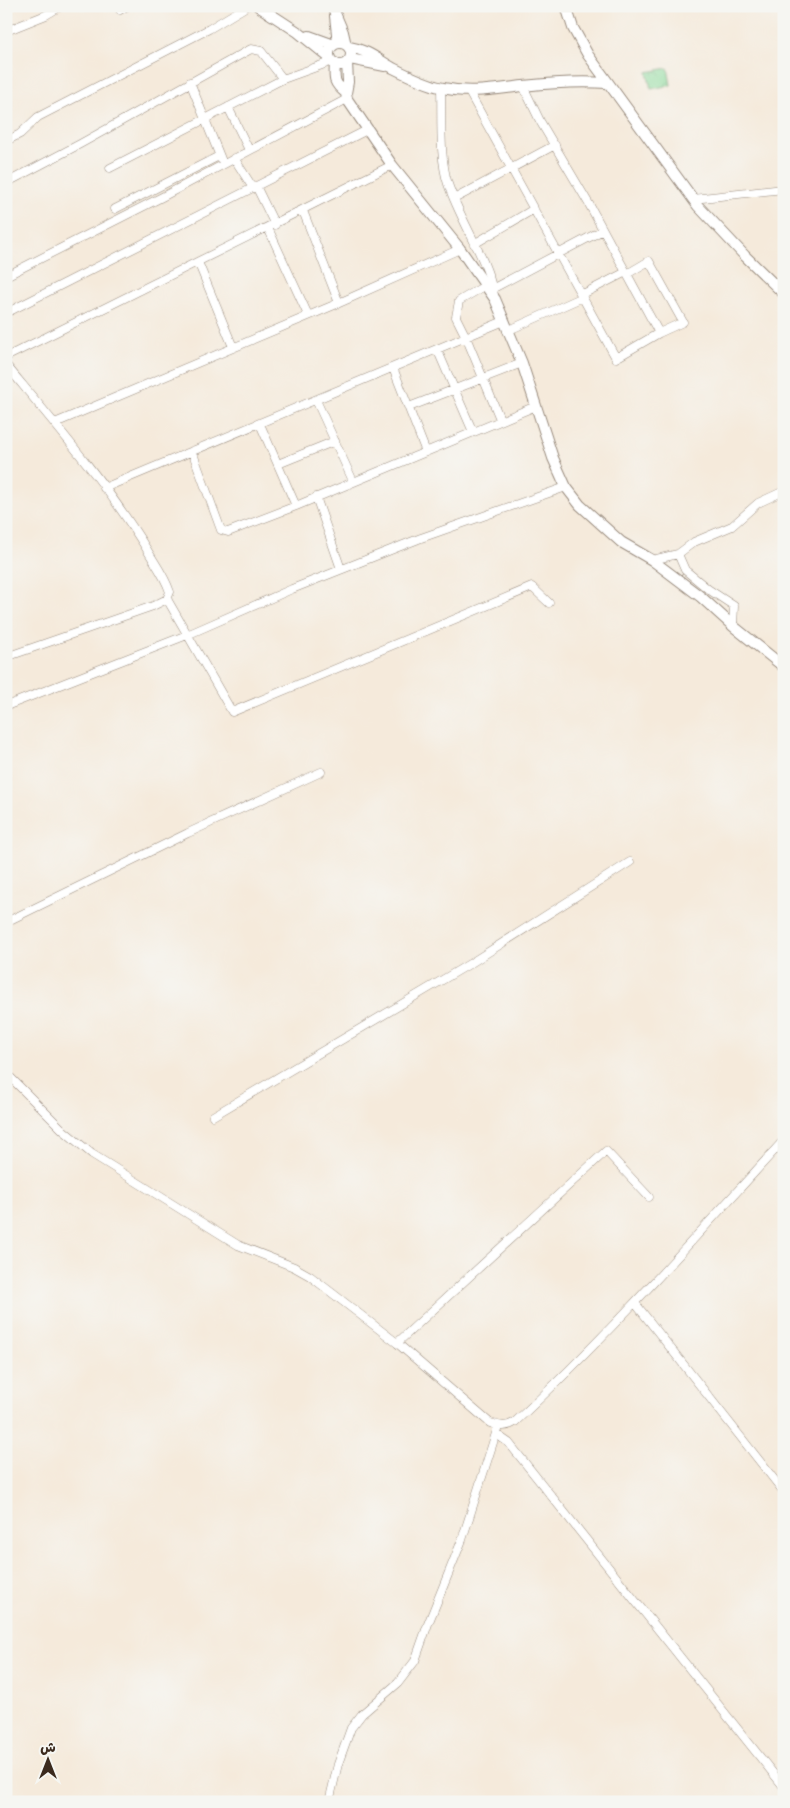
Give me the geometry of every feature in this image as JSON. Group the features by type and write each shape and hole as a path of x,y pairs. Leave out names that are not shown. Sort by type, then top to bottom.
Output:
{"street":[{"path":"6,31 46,15 61,6"},
{"path":"6,141 20,134 38,117 209,29 247,6"},
{"path":"258,6 298,32 339,64 348,61 393,68"},
{"path":"566,6 575,33 607,83 693,199 745,256 784,294"},
{"path":"333,10 342,45 351,55 348,61 347,96"},
{"path":"298,32 362,49 393,68 441,88 469,92 523,86 586,82 607,83"},
{"path":"342,45 331,49 336,85 347,96 367,130 392,166 460,249 491,291"},
{"path":"6,183 254,48 261,51 283,79"},
{"path":"110,168 283,79 333,61"},
{"path":"190,82 223,165"},
{"path":"523,86 659,333"},
{"path":"441,88 445,173 454,199 482,258 491,291 522,364 554,458 566,486 580,505 619,541 652,560 701,597 732,626 784,667"},
{"path":"104,488 466,337 505,326 582,296 649,261 683,322 659,333 616,358 582,296 558,254 469,92"},
{"path":"6,276 223,165 347,96"},
{"path":"228,107 249,150"},
{"path":"6,313 367,130"},
{"path":"454,199 555,145"},
{"path":"116,209 219,156"},
{"path":"234,158 254,187 308,315"},
{"path":"6,357 392,166"},
{"path":"693,199 784,189"},
{"path":"474,244 534,209"},
{"path":"303,211 339,303"},
{"path":"500,420 456,317 459,301 491,291 603,230"},
{"path":"55,423 339,303 460,249"},
{"path":"198,262 233,347"},
{"path":"437,350 473,432"},
{"path":"409,407 522,364"},
{"path":"6,365 55,423 104,488 134,530 169,589 167,599 153,606 6,657"},
{"path":"393,368 426,452"},
{"path":"316,400 353,481"},
{"path":"192,452 220,526 224,532 233,531 536,406"},
{"path":"260,424 296,506"},
{"path":"278,464 335,441"},
{"path":"6,706 187,635 341,569 443,529 566,486"},
{"path":"652,560 678,554 694,542 732,526 758,503 784,491"},
{"path":"316,497 341,569"},
{"path":"678,554 685,570 708,589 734,606 732,626"},
{"path":"167,599 232,712 532,587 549,603"},
{"path":"6,922 188,833 321,772"},
{"path":"213,1116 471,963 630,862"},
{"path":"6,1073 63,1130 92,1154 231,1241 294,1267 310,1276 397,1344 490,1423 509,1443 784,1787"},
{"path":"497,1430 508,1427 515,1422 567,1374 636,1303 784,1140"},
{"path":"397,1344 606,1151 649,1197"},
{"path":"636,1303 784,1492"},
{"path":"331,1800 338,1764 351,1728 362,1714 398,1683 415,1661 462,1540 497,1430"}],"green space":[{"path":"668,68 671,85 651,89 647,72"}]}
